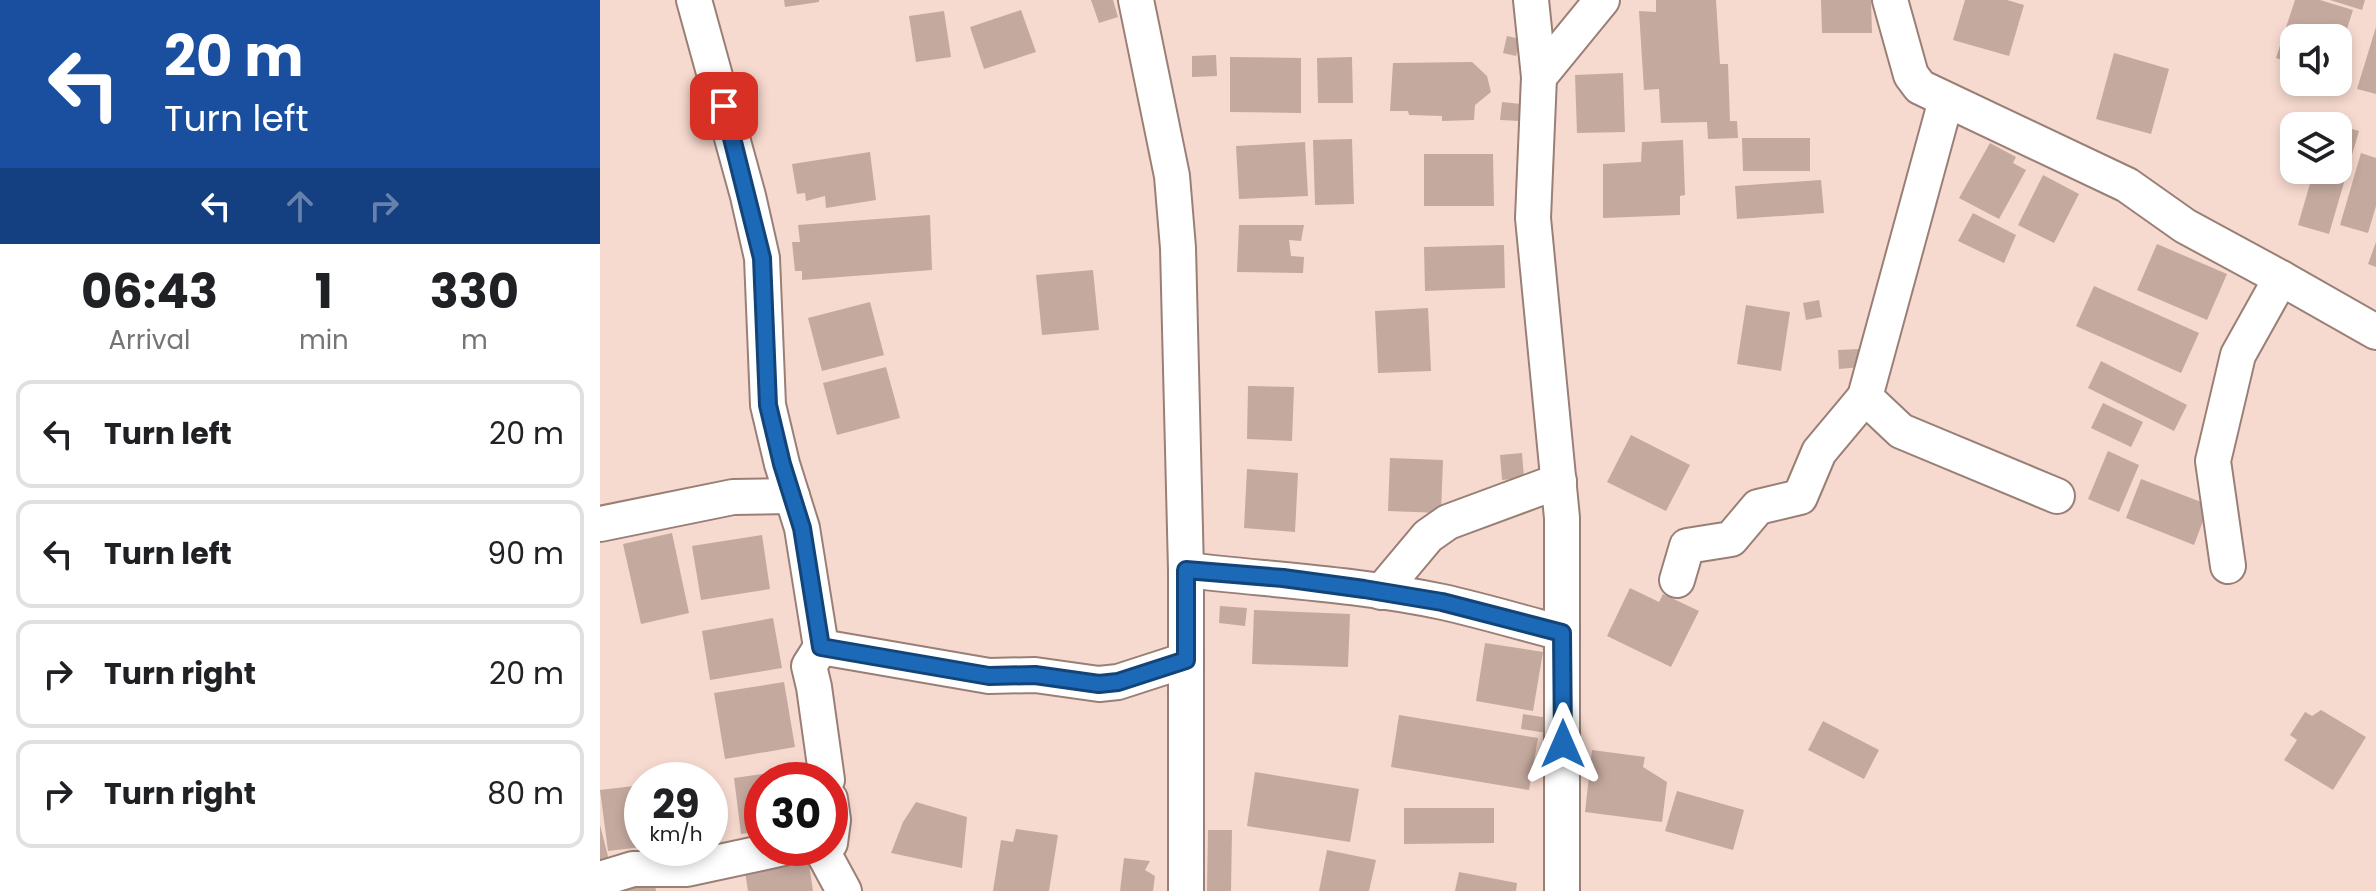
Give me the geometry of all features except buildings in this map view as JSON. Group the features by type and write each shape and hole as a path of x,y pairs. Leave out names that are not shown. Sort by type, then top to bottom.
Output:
{"street":[{"path":"694,0 762,258 768,405 802,528 821,647 809,666 824,762"},
{"path":"1136,0 1172,176 1182,323 1186,891"},
{"path":"1531,0 1539,77 1533,218 1562,518 1562,891"},
{"path":"1539,77 1602,0"},
{"path":"1890,0 1914,81 1920,87 2127,185 2185,226 2376,332"},
{"path":"1677,580 1687,546 1731,539 1758,507 1800,497 1819,452 1865,397 1946,100"},
{"path":"2228,566 2213,461 2238,355 2281,278"},
{"path":"1865,397 1901,431 2057,496"},
{"path":"1381,592 1428,536 1448,522 1559,481"},
{"path":"600,524 733,497 792,496"},
{"path":"1186,570 1283,578 1442,602 1562,633"},
{"path":"821,647 989,676 1035,675 1099,684 1118,682 1186,660"},
{"path":"600,879 633,869 687,869 744,857"},
{"path":"832,866 844,891"}],"route":[{"path":"724,106 762,258 768,405 802,528 821,647 989,676 1035,675 1099,684 1118,682 1186,660 1186,570 1283,578 1442,602 1562,633 1563,744"}]}
